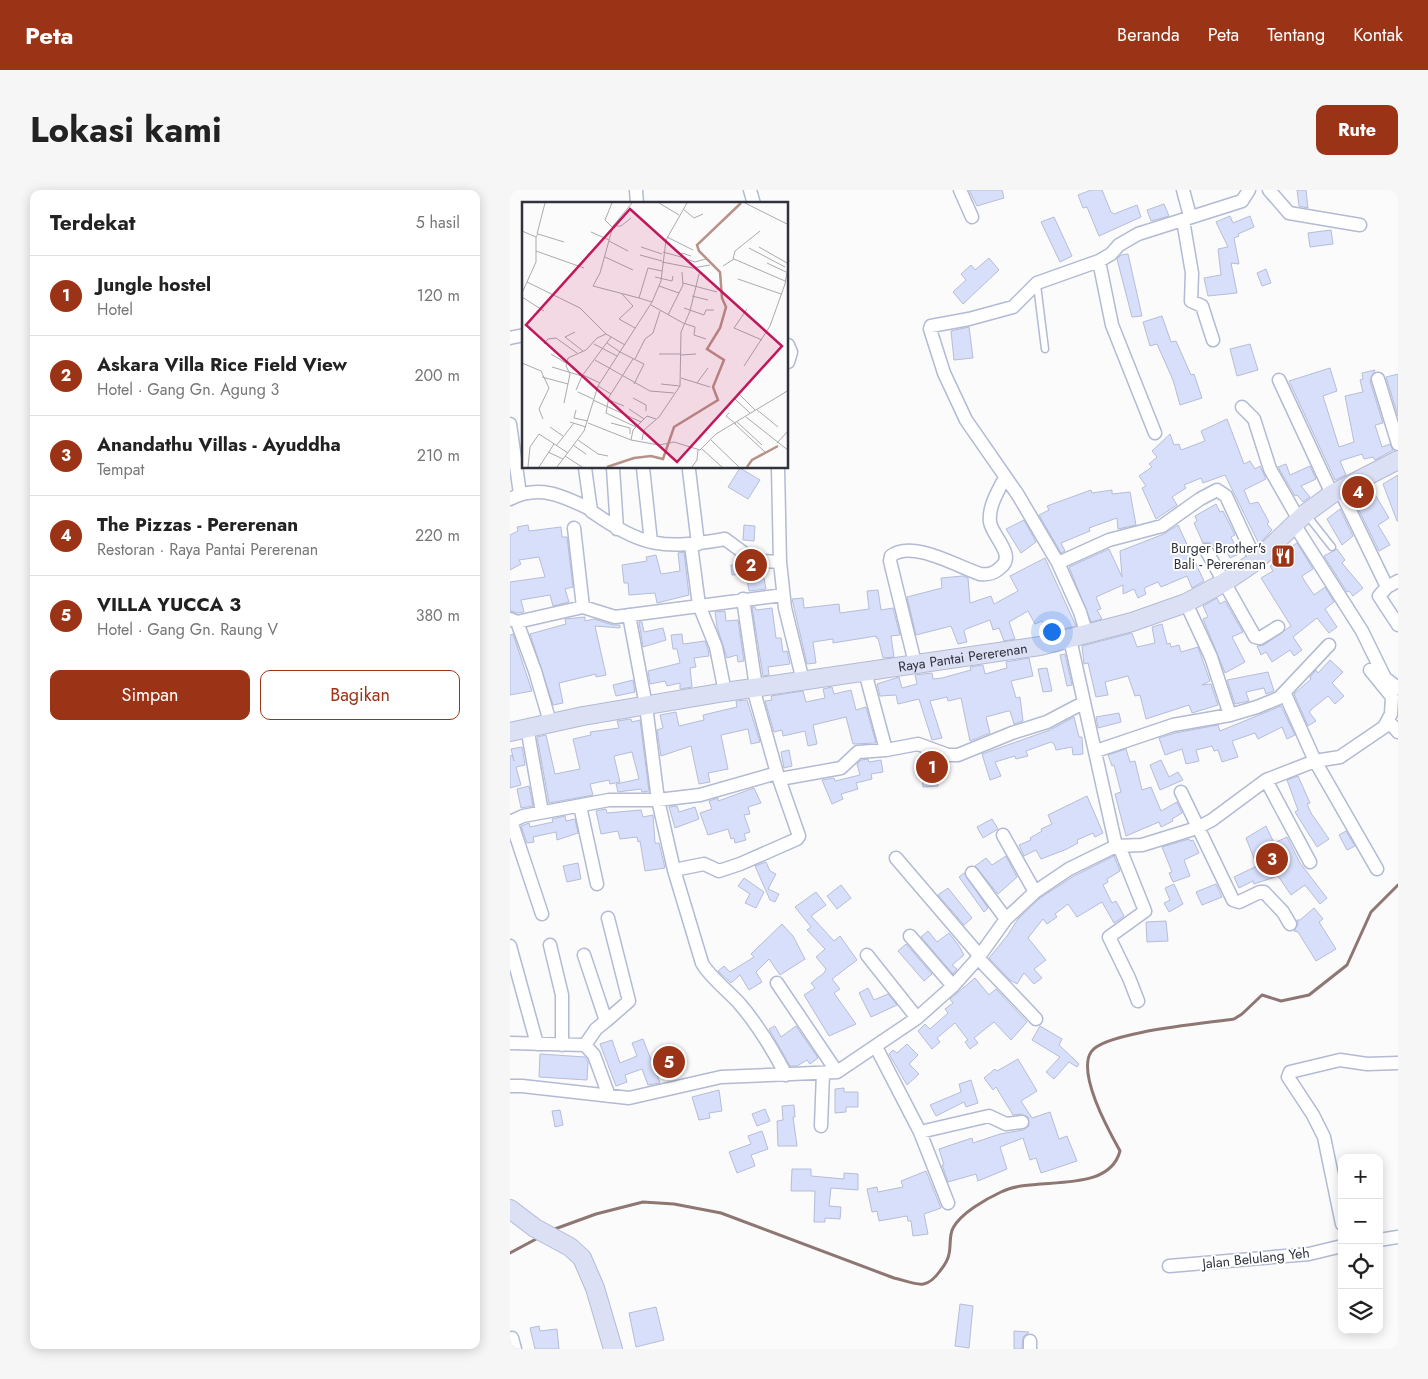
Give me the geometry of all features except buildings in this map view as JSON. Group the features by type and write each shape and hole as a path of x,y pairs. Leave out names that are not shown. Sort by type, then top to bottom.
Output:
{"street":[{"path":"960,190 972,217"},
{"path":"1183,190 1192,273 1191,301 1202,306 1213,340"},
{"path":"1138,1001 1109,937 1145,911 1118,846 1083,703 1078,637 1080,612 1058,563 1018,495 966,420 954,397 930,326 969,319 1013,307 1037,283 1099,261 1129,239 1186,218 1242,201 1249,190"},
{"path":"1269,190 1289,213 1360,225"},
{"path":"1099,261 1112,325 1155,433"},
{"path":"1378,379 1398,444"},
{"path":"1279,380 1336,492 1393,584 1379,596 1398,625"},
{"path":"1242,407 1254,419 1270,469 1362,631 1385,678 1398,688"},
{"path":"510,424 515,496 535,491 558,494 590,509 636,539 651,542 695,544 726,538 748,556 761,561 780,562"},
{"name":"Raya Pantai Pererenan","path":"518,729 726,692 994,653 1078,637 1164,612 1186,603 1225,582 1256,560 1299,519 1336,492 1398,460"},
{"path":"585,469 590,509"},
{"path":"613,469 618,529"},
{"path":"643,469 651,542"},
{"path":"778,469 780,562 783,595 803,681"},
{"path":"689,470 698,605 716,647 726,692"},
{"path":"915,663 890,560 891,556 902,552 922,552 980,574 990,575 999,570 1005,564 1007,557 990,523 990,513 1005,477"},
{"path":"1058,563 1109,540 1162,526 1200,499 1217,490 1221,490 1226,496 1256,560"},
{"path":"574,528 583,607"},
{"path":"1206,550 1255,637 1260,638 1278,627"},
{"path":"550,722 535,671 514,620 583,607 615,617 783,595"},
{"path":"674,870 708,864 719,870 740,864 797,839 798,830 779,776 755,688 743,599"},
{"path":"1186,603 1210,657 1230,715"},
{"path":"629,615 646,706 658,800 674,870 702,963 706,972 722,984 747,1012 769,1042 786,1075"},
{"path":"1096,751 1173,725 1230,715 1257,707 1285,694 1330,645"},
{"path":"1370,670 1392,697 1391,714 1384,727"},
{"path":"865,672 886,750"},
{"path":"1285,694 1315,761 1377,869"},
{"path":"542,914 511,822 542,812 609,800 658,800 700,795 779,776 841,768 858,752 886,750 918,744 948,755 958,755 1012,733 1047,722 1083,703"},
{"path":"510,1086 629,1098 645,1096 721,1077 837,1072 917,1018 953,986 1006,920 1035,892 1069,870 1118,846 1142,845 1197,828 1212,820 1266,780 1315,761 1340,757 1389,724 1398,732"},
{"path":"518,729 542,812"},
{"path":"1266,780 1310,862"},
{"path":"1181,792 1232,900 1240,902 1260,892 1264,892 1283,912 1290,924"},
{"path":"580,806 597,884"},
{"path":"1003,835 1035,892"},
{"path":"896,858 979,956 1036,1019"},
{"path":"972,872 1006,920"},
{"path":"585,1045 596,1029 629,1001 608,918"},
{"path":"910,936 953,986"},
{"path":"550,945 562,995 562,1045"},
{"path":"510,946 537,1044"},
{"path":"868,954 917,1018"},
{"path":"584,956 606,1021"},
{"path":"777,983 837,1072"},
{"path":"510,1043 585,1045 594,1055 609,1096"},
{"path":"876,1047 920,1132 948,1203"},
{"path":"1338,1205 1324,1137 1313,1115 1288,1077 1290,1072 1300,1068 1340,1060 1366,1064 1398,1063"},
{"path":"821,1126 823,1073"},
{"path":"920,1132 990,1116 1006,1124 1022,1122"},
{"path":"510,1209 534,1228 570,1247 582,1258 595,1288 613,1349"},
{"path":"1383,1239 1398,1237"},
{"name":"Jalan Belulang Yeh","path":"1169,1266 1309,1254 1338,1247"}],"lane":[{"path":"1037,283 1045,349"},
{"path":"1299,519 1332,547"}],"waterway":[{"path":"552,1230 596,1214 643,1202 674,1204 721,1213 894,1278 914,1284 930,1282 947,1261 952,1231 957,1222 981,1203 1015,1187 1086,1179 1101,1174 1113,1165 1120,1151 1102,1117 1091,1088 1088,1074 1088,1062 1091,1052 1100,1045 1135,1034 1234,1019 1262,995 1281,1001 1309,995 1347,965 1371,912 1398,885"},
{"path":"510,1253 538,1238"}],"place":[{"name":"The Pizzas - Pererenan","path":"1358,492"},
{"name":"Burger Brother's Bali - Pererenan","path":"1283,556"},
{"name":"Askara Villa Rice Field View","path":"751,565"},
{"name":"Jungle hostel","path":"932,767"},
{"name":"Anandathu Villas - Ayuddha","path":"1272,859"},
{"name":"VILLA YUCCA 3","path":"669,1062"}]}
